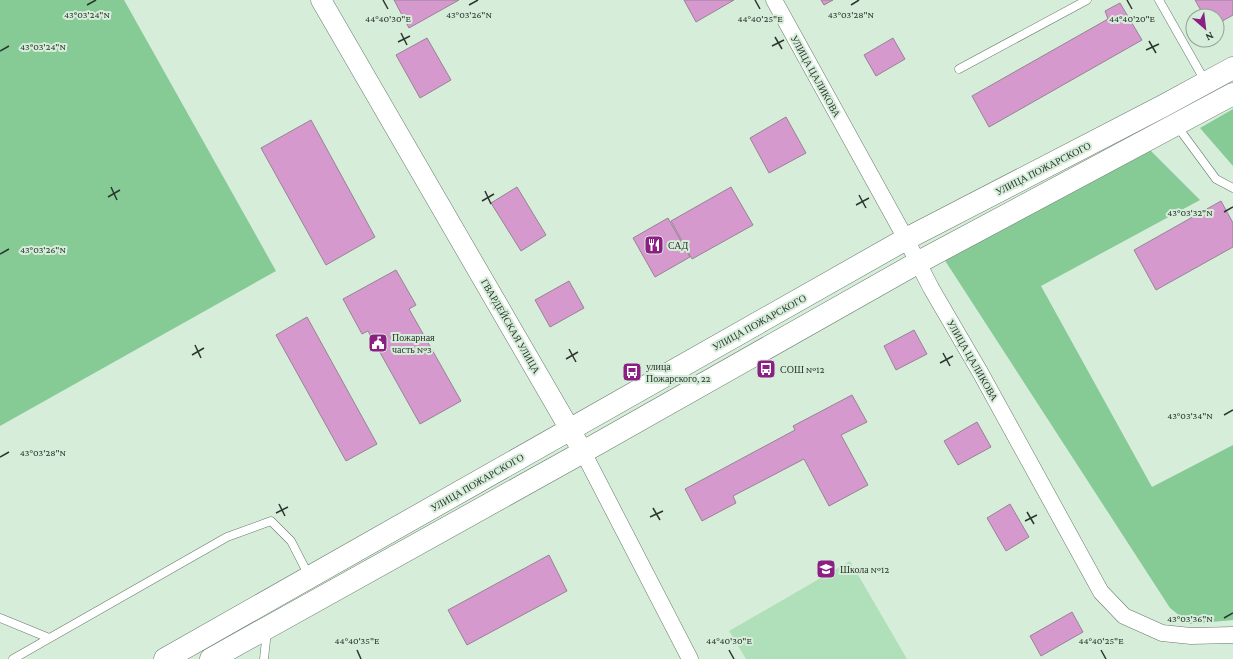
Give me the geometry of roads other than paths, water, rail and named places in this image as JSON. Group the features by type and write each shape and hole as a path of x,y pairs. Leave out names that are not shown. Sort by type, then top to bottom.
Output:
{"main road":[{"name":"УЛИЦА ПОЖАРСКОГО","path":"211,659 310,578 906,239 1163,106 1233,68"},
{"name":"УЛИЦА ПОЖАРСКОГО","path":"165,659 265,616 583,452 917,263 1233,94"}],"street":[{"name":"ГВАРДЕЙСКАЯ УЛИЦА","path":"321,0 571,429 690,659"},
{"name":"УЛИЦА ЦАЛИКОВА","path":"774,0 906,239 917,263 980,372 1101,592 1124,616 1162,633 1191,636 1233,635"}],"lane":[{"path":"959,69 1087,0"},
{"path":"1159,0 1206,82"},
{"path":"1176,125 1190,146 1216,179 1233,188"},
{"path":"13,659 227,537 271,521 291,541 310,578"},
{"path":"264,659 265,616"},
{"path":"0,618 49,638"}],"place":[{"name":"САД","path":"654,245"},
{"name":"Пожарная часть №3","path":"378,343"},
{"name":"СОШ №12","path":"766,369"},
{"name":"улица Пожарского, 22","path":"632,372"},
{"name":"Школа №12","path":"826,569"}]}
